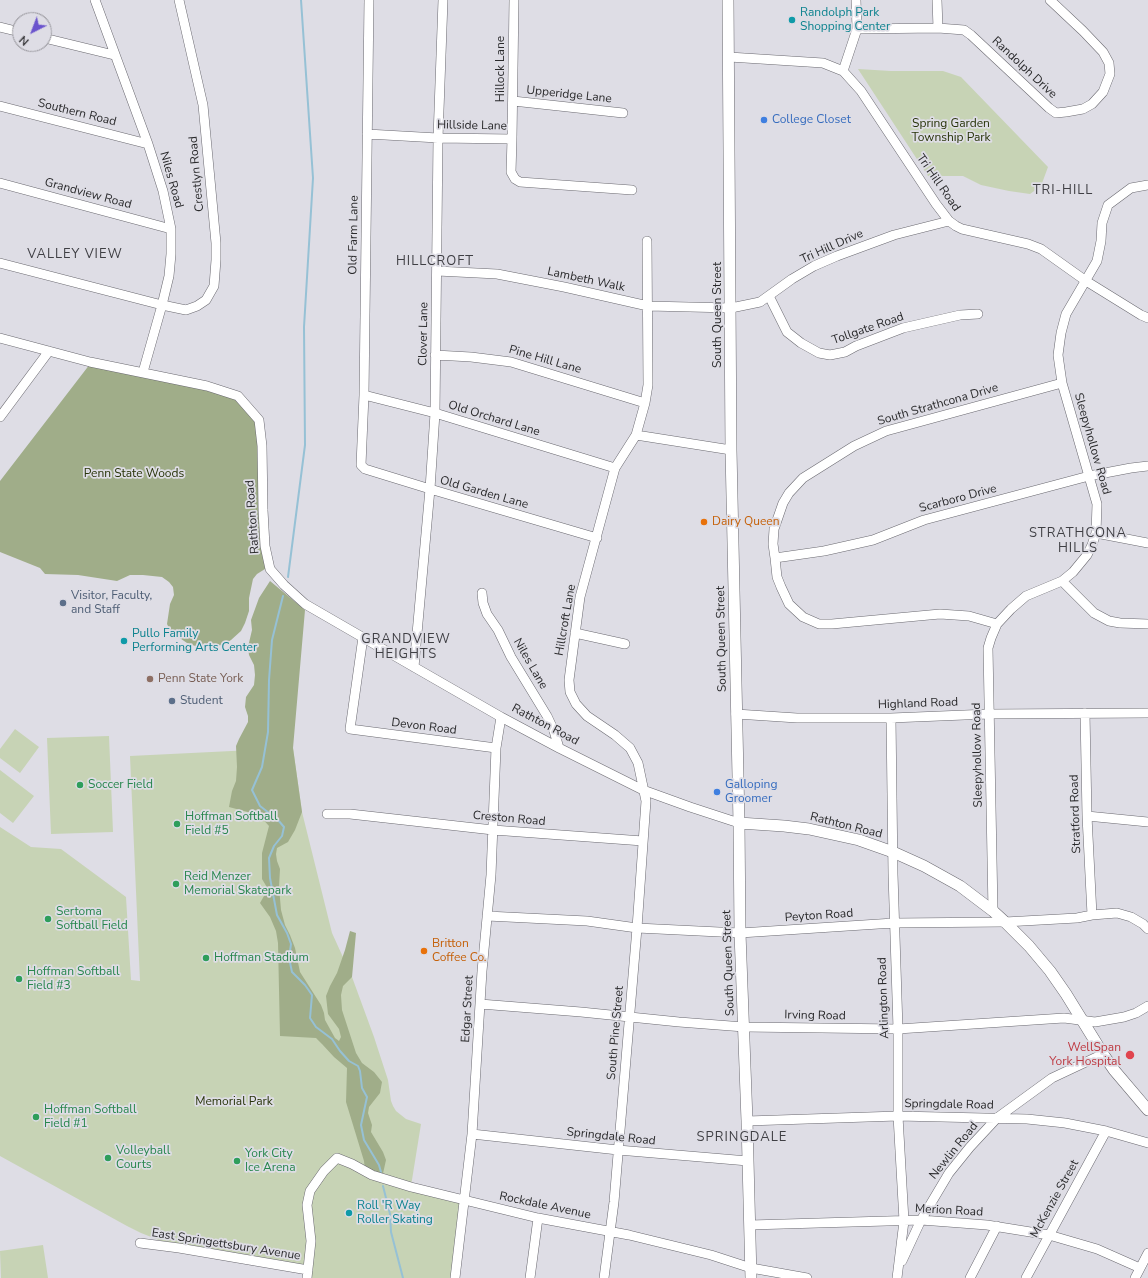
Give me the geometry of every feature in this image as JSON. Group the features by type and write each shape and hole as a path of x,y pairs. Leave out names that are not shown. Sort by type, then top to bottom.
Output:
{"main road":[{"name":"South Queen Street","path":"728,0 731,450 740,933 751,1273"},
{"name":"Rathton Road","path":"739,823 809,829 859,840 893,852 924,866 960,886 1005,922 1029,946 1050,971 1083,1020 1103,1054 1148,1110"}],"street":[{"name":"Niles Road","path":"95,0 148,144 163,191 170,229 171,254 169,276 143,372"},
{"name":"Crestlyn Road","path":"0,263 186,310 198,306 206,300 214,286 216,243 203,105 179,0"},
{"name":"Old Farm Lane","path":"365,468 361,465 364,395 369,0"},
{"name":"Clover Lane","path":"414,667 430,490 435,414 435,355 438,271 438,138 443,0"},
{"name":"Hillock Lane","path":"512,139 514,0"},
{"path":"843,71 856,29 856,0"},
{"path":"938,0 938,28"},
{"name":"Randolph Drive","path":"856,29 938,28 964,30 1049,108 1056,112 1083,109 1092,104 1103,92 1110,74 1109,62 1103,52 1050,0"},
{"path":"0,27 12,30"},
{"path":"52,40 114,55"},
{"name":"Tri Hill Road","path":"729,57 823,63 843,71 861,92 949,221 962,229 1041,248 1086,281 1148,318"},
{"name":"Upperidge Lane","path":"513,101 623,113"},
{"name":"Southern Road","path":"0,106 148,144"},
{"name":"Hillside Lane","path":"367,134 438,138 512,139 511,172 515,179 520,182 632,190"},
{"name":"Grandview Road","path":"0,183 170,229"},
{"name":"Sleepyhollow Road","path":"993,911 988,648 997,624 1011,609 1026,596 1062,581 1073,572 1087,555 1092,545 1096,533 1097,504 1062,383 1058,355 1066,314 1097,261 1101,241 1102,223 1108,205 1131,188 1148,185"},
{"name":"Tri Hill Drive","path":"731,308 760,302 792,279 814,266 837,256 894,236 949,221"},
{"name":"Hillcroft Lane","path":"643,790 638,763 630,748 615,735 587,716 576,704 570,692 569,680 580,597 615,468 636,435 645,403 648,385 646,241"},
{"name":"Lambeth Walk","path":"438,271 497,274 648,306 731,308"},
{"name":"Tollgate Road","path":"769,296 787,332 801,343 819,353 830,355 845,352 856,346 903,328 960,315 978,314"},
{"name":"Rathton Road","path":"0,338 90,362 208,386 238,396 259,420 262,446 265,546 270,569 284,585 305,604 501,717 643,790 739,823"},
{"path":"0,417 49,351"},
{"name":"Pine Hill Lane","path":"435,355 471,357 511,362 645,403"},
{"name":"South Strathcona Drive","path":"997,624 969,616 940,614 819,624 803,617 789,604 777,577 773,544 774,529 783,503 789,493 803,478 854,446 886,431 1062,383"},
{"name":"Old Orchard Lane","path":"364,395 435,414 615,468"},
{"path":"636,435 731,450"},
{"name":"Scarboro Drive","path":"775,558 824,551 873,540 924,520 1089,476 1148,466"},
{"name":"Old Garden Lane","path":"365,468 430,490 597,538"},
{"path":"1096,533 1148,543"},
{"path":"1062,581 1094,613 1109,621 1148,624"},
{"name":"Niles Lane","path":"482,593 483,603 487,614 498,630 511,657 547,716 560,748"},
{"path":"575,632 625,644"},
{"name":"Devon Road","path":"364,637 350,729 496,748"},
{"name":"Stratford Road","path":"1085,713 1087,816 1092,915"},
{"name":"Highland Road","path":"736,714 797,718 891,718 989,714 1148,713"},
{"name":"Edgar Street","path":"455,1278 472,1134 480,1004 491,875 496,748 501,717"},
{"name":"Arlington Road","path":"891,718 894,923 898,1029 898,1116 904,1220 898,1274"},
{"name":"South Pine Street","path":"604,1278 618,1150 637,928 646,801 643,790"},
{"name":"Creston Road","path":"327,814 350,814 493,830 643,841"},
{"path":"1087,816 1148,822"},
{"name":"Peyton Road","path":"487,916 587,921 637,928 740,933 894,923 1005,922 1077,918 1117,913 1131,917 1143,924 1148,929"},
{"name":"Irving Road","path":"480,1004 744,1027 898,1029 1064,1018 1095,1022 1124,1017 1136,1013 1148,1006"},
{"name":"Newlin Road","path":"898,1274 921,1220 949,1173 970,1147 997,1118 1052,1078 1103,1054"},
{"name":"Springdale Road","path":"747,1121 898,1116 1027,1119 1050,1121 1106,1131 1148,1143"},
{"name":"McKenzie Street","path":"1026,1278 1106,1131"},
{"name":"Springdale Road","path":"472,1134 618,1150 748,1161"},
{"name":"Rockdale Avenue","path":"307,1274 311,1241 308,1205 310,1192 324,1171 337,1158 372,1175 411,1187 538,1218 610,1232 711,1255 751,1273 807,1278"},
{"path":"530,1278 538,1218"},
{"name":"Merion Road","path":"750,1224 921,1220 997,1226 1049,1235 1096,1249 1140,1268"},
{"path":"970,1278 997,1226"},
{"name":"East Springettsbury Avenue","path":"140,1243 179,1248 307,1274"},
{"path":"1135,1278 1148,1253"}],"green space":[{"name":"Spring Garden Township Park","path":"858,69 891,71 943,71 961,77 1048,167 1041,186 1030,194 981,185 963,176 928,176"},
{"name":"Penn State Woods","path":"90,364 238,396 259,420 270,569 265,569 257,574 253,579 249,598 249,611 245,623 241,631 223,645 198,647 187,643 171,632 167,624 170,604 174,595 173,587 162,577 130,575 117,581 78,575 45,574 40,568 0,552 0,481"},
{"path":"270,581 305,610 293,748 302,812 295,830 288,842 277,848 277,861 280,869 279,887 281,910 285,925 295,948 300,972 321,1005 325,1020 335,1038 339,1041 341,1037 339,1029 328,1014 326,996 337,973 350,931 356,933 352,977 343,986 341,995 342,1010 356,1053 362,1063 374,1072 382,1082 380,1093 369,1107 368,1113 372,1125 371,1132 386,1160 382,1178 365,1171 364,1161 346,1102 347,1068 316,1038 280,1036 278,943 276,931 270,917 260,903 268,889 262,879 262,853 269,826 259,815 229,807 232,791 236,781 236,746 248,722 245,707 246,697 254,685 254,665 249,655 248,647 252,630 251,620 259,598"},
{"path":"15,729 39,747 20,773 0,758 0,749"},
{"name":"Soccer Field","path":"109,736 113,832 51,834 47,738"},
{"name":"Memorial Park","path":"293,748 302,812 332,933 352,977 374,1037 388,1080 393,1106 396,1111 406,1119 421,1124 411,1186 465,1199 455,1278 307,1278 308,1270 179,1248 127,1226 0,1156 0,827 31,847 61,849 126,897 131,980 140,981 130,756"},
{"path":"0,770 34,796 13,823 0,813"},
{"path":"43,1245 48,1278 1,1278 0,1251"}],"waterway":[{"path":"288,577 305,445 304,327 313,178 301,0"},
{"path":"283,596 272,640 269,680 268,732 262,767 252,790 260,806 278,820 284,827 282,836 274,846 269,858 270,878 277,915 291,944 289,958 292,972 305,985 312,995 310,1018 316,1027 332,1039 349,1061 358,1066 362,1088 367,1097 361,1125 364,1140 379,1165 381,1172"},
{"path":"383,1186 390,1214 391,1232 403,1278"}],"place":[{"name":"Randolph Park Shopping Center","path":"792,20"},
{"name":"College Closet","path":"764,120"},
{"name":"Dairy Queen","path":"704,522"},
{"name":"Visitor, Faculty, and Staff","path":"63,603"},
{"name":"Pullo Family Performing Arts Center","path":"124,641"},
{"name":"Penn State York","path":"150,679"},
{"name":"Student","path":"172,701"},
{"name":"Soccer Field","path":"80,785"},
{"name":"Galloping Groomer","path":"717,792"},
{"name":"Hoffman Softball Field #5","path":"177,824"},
{"name":"Reid Menzer Memorial Skatepark","path":"176,884"},
{"name":"Sertoma Softball Field","path":"48,919"},
{"name":"Britton Coffee Co.","path":"424,951"},
{"name":"Hoffman Stadium","path":"206,958"},
{"name":"Hoffman Softball Field #3","path":"19,979"},
{"name":"WellSpan York Hospital","path":"1130,1055"},
{"name":"Hoffman Softball Field #1","path":"36,1117"},
{"name":"Volleyball Courts","path":"108,1158"},
{"name":"York City Ice Arena","path":"237,1161"},
{"name":"Roll 'R Way Roller Skating","path":"349,1213"}],"district":[{"name":"TRI-HILL","path":"1063,191"},
{"name":"VALLEY VIEW","path":"75,255"},
{"name":"HILLCROFT","path":"435,262"},
{"name":"STRATHCONA HILLS","path":"1078,542"},
{"name":"GRANDVIEW HEIGHTS","path":"406,648"},
{"name":"SPRINGDALE","path":"742,1138"}]}
